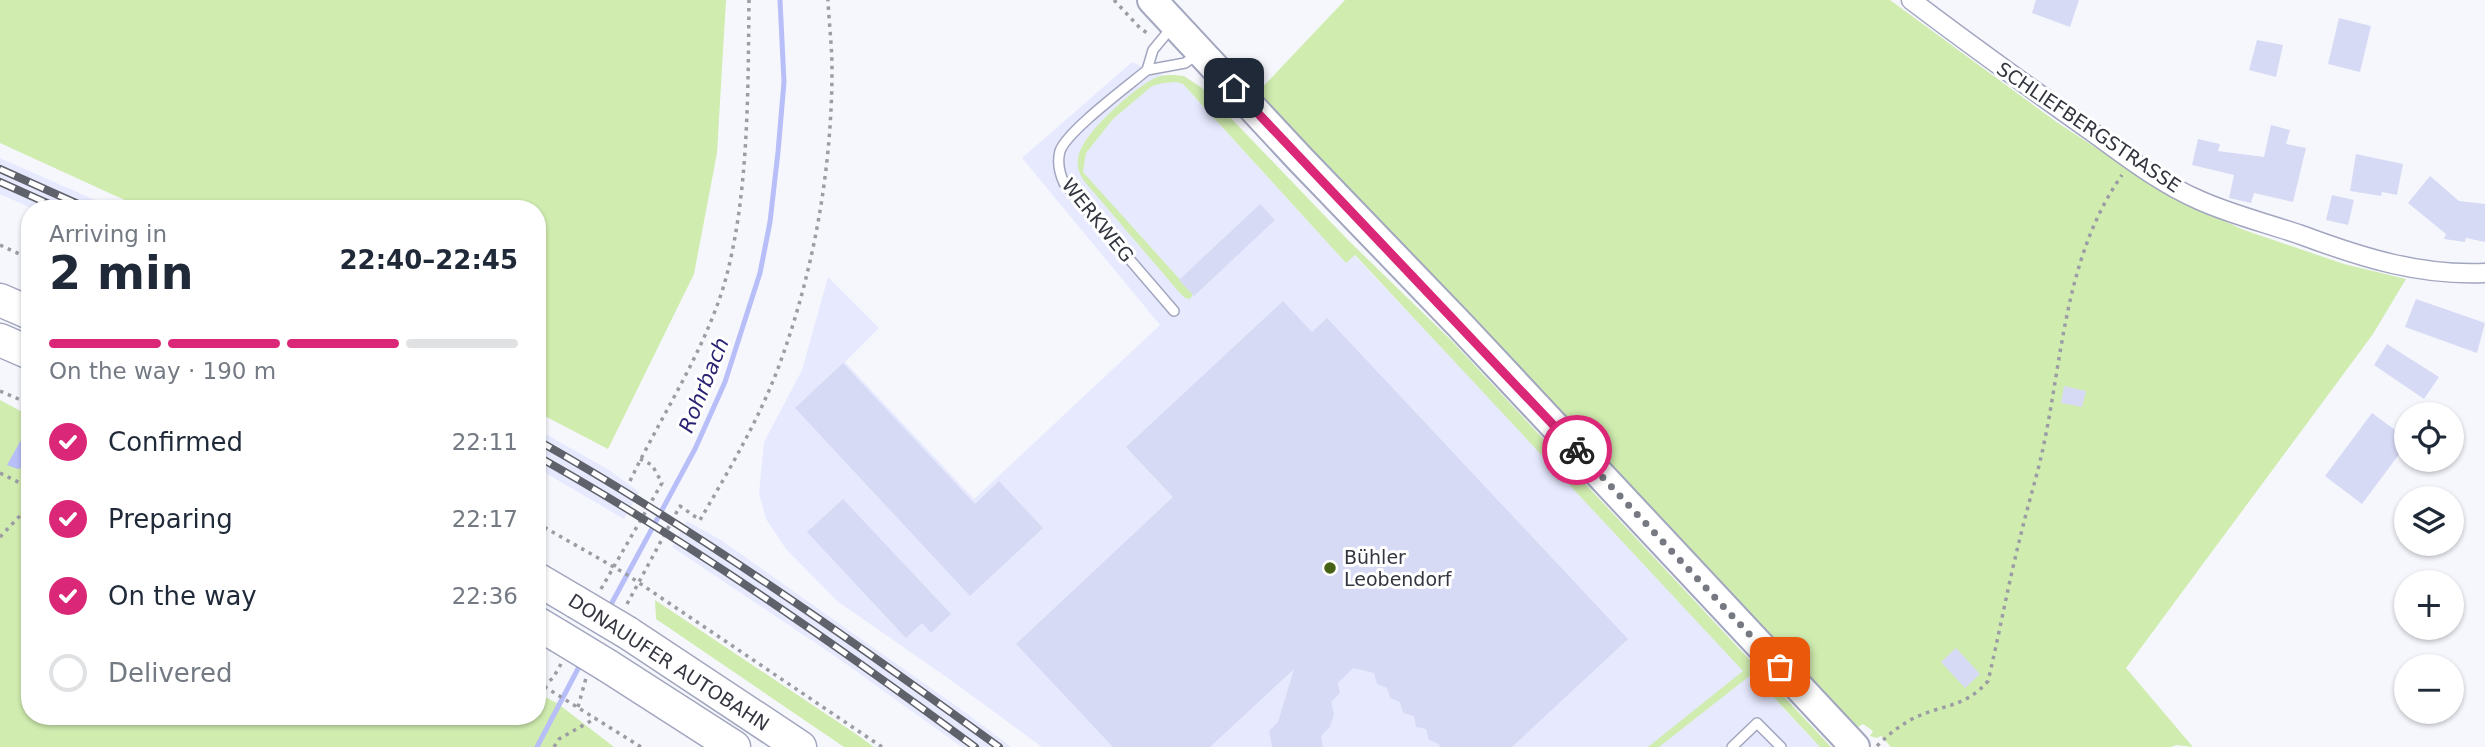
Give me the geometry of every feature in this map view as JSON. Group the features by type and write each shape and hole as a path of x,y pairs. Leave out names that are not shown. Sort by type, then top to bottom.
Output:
{"highway":[{"path":"0,300 21,309"},
{"path":"0,340 21,350"},
{"name":"DONAUUFER AUTOBAHN","path":"546,584 628,634 800,747"},
{"name":"DONAUUFER AUTOBAHN","path":"547,629 734,747"}],"main road":[{"path":"1152,0 1855,747"}],"street":[{"name":"SCHLIEFBERGSTRASSE","path":"1911,0 1966,43 2132,161 2165,183 2199,200 2362,257 2414,270 2485,273"}],"lane":[{"path":"1174,24 1153,50 1147,70 1185,63 1200,53"},
{"name":"WERKWEG","path":"1147,70 1070,136 1060,152 1058,163 1064,183 1174,312"},
{"path":"1732,747 1757,723 1781,747"}],"path":[{"path":"630,481 697,353 723,285 739,207 748,101 749,0"},
{"path":"639,582 680,506 700,520 736,458 780,364 811,259 827,157 832,69 828,0"},
{"path":"1876,747 1889,734 1914,718 1976,695 1988,681 2021,532 2042,453 2071,289 2083,252 2113,188 2132,161"},
{"path":"0,246 21,256"},
{"path":"0,391 21,400"},
{"path":"614,566 662,483 652,466 640,460"},
{"path":"0,473 21,484"},
{"path":"0,537 21,515"},
{"path":"546,528 639,582 882,747"},
{"path":"546,688 641,747"},
{"path":"554,747 559,738 596,719"}],"shaded area":[{"path":"1132,62 1183,84 1346,263 1354,255 1820,747 1042,747 837,601 786,549 766,519 759,493 764,442 802,370 828,277 879,328 845,362 974,499 1160,325 1022,158"},
{"path":"0,158 95,200 21,200 21,203 0,194"},
{"path":"546,434 609,470 639,492 624,519 546,473"},
{"path":"687,521 721,540 1011,747 962,747 832,654 672,547"}],"green space":[{"path":"0,0 726,0 717,153 694,274 608,449 546,417 546,200 125,200 0,143"},
{"path":"1345,0 1890,0 2058,123 2171,197 2244,230 2344,264 2406,279 2373,334 2126,668 2193,747 1891,747 1881,736 1870,736 1873,731 1863,724 1858,727 1834,707 1258,92"},
{"path":"1184,76 1202,88 1348,240 1452,341 1831,747 1820,747 1752,674 1659,747 1648,747 1743,671 1355,255 1346,263 1183,84 1176,82 1152,86 1113,119 1086,153 1083,172 1193,294 1190,299 1179,292 1084,181 1078,165 1083,145 1110,112 1153,79"},
{"path":"0,400 21,411 21,725 546,725 546,698 614,747 0,747"},
{"path":"655,600 874,747 844,747 656,619"}],"water":[{"path":"21,440 21,468 7,465"}],"building":[{"path":"2036,0 2079,0 2070,27 2032,13"},
{"path":"2339,18 2371,26 2360,72 2328,64"},
{"path":"2257,40 2283,45 2276,77 2249,70"},
{"path":"2271,125 2290,130 2286,144 2306,148 2293,202 2254,193 2251,203 2229,198 2234,175 2192,165 2198,139 2220,144 2218,151 2264,157"},
{"path":"2356,154 2403,164 2397,195 2382,192 2381,196 2350,191"},
{"path":"2430,176 2459,201 2485,204 2485,242 2466,238 2465,242 2444,239 2446,234 2408,203"},
{"path":"2332,195 2354,200 2348,225 2326,220"},
{"path":"1260,204 1275,220 1194,296 1179,280"},
{"path":"2416,299 2485,323 2477,353 2405,327"},
{"name":"Bühler Leobendorf","path":"1283,301 1312,332 1327,318 1628,639 1512,747 1440,747 1429,740 1426,729 1416,727 1414,716 1403,713 1400,702 1390,698 1387,688 1377,684 1374,673 1353,668 1338,683 1340,693 1331,702 1334,714 1330,727 1321,736 1323,747 1272,747 1269,731 1278,722 1294,669 1210,747 1113,747 1016,644 1173,497 1126,447"},
{"path":"2387,344 2439,377 2424,399 2374,365"},
{"path":"843,363 975,504 999,481 1043,528 970,596 795,408"},
{"path":"2064,386 2086,391 2082,407 2061,403"},
{"path":"2372,413 2394,429 2394,461 2362,504 2325,476"},
{"path":"843,499 951,614 931,633 922,623 906,638 807,532"},
{"path":"1956,648 1980,674 1965,688 1941,662"}],"waterway":[{"name":"Rohrbach","path":"608,610 695,449 725,382 760,273 770,222 784,82 780,0"},
{"name":"Rohrbach","path":"537,747 581,663"}],"railway":[{"path":"0,169 69,200"},
{"path":"0,182 40,200"},
{"path":"546,445 715,549 830,626 999,747"},
{"path":"546,461 650,523 761,595 975,747"}],"way so far":[{"path":"1577,450 1780,667"}],"place":[{"name":"Bühler Leobendorf","path":"1330,568"}],"route":[{"path":"1234,88 1577,450"}]}
